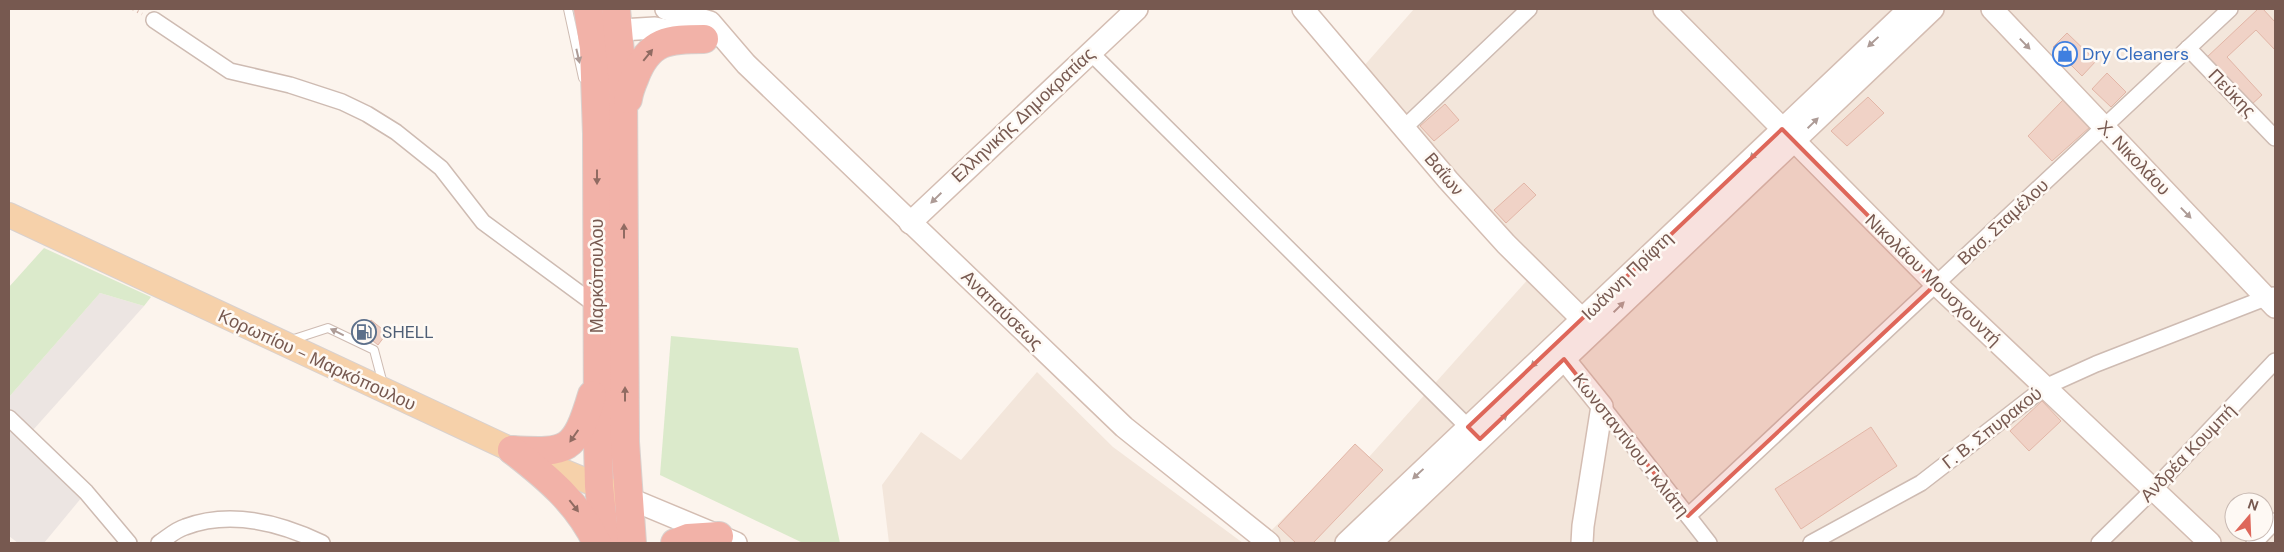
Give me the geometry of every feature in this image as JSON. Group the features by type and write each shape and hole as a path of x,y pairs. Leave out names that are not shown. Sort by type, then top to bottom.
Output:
{"highway":[{"name":"Μαρκόπουλου","path":"602,15 624,85 625,442 632,543"},
{"name":"Μαρκόπουλου","path":"602,15 597,134 597,306 599,486 605,543"},
{"path":"624,133 628,95 639,67 650,50 705,23"},
{"path":"512,450 548,452 562,449 571,442 584,421 598,375"},
{"path":"512,450 544,475 575,506 597,543"},
{"path":"675,543 688,538 728,540"}],"main road":[{"name":"Αναπαύσεως","path":"666,9 705,23 910,223 1124,427 1269,543"},
{"name":"Ελληνικής Δημοκρατίας","path":"910,223 1137,9"},
{"name":"Βαΐων","path":"1303,9 1448,180 1506,244 1588,325"},
{"name":"Νικολάου Μουσχουντή","path":"1664,9 1936,284 2210,543"},
{"name":"Ιωάννη Πρίφτη","path":"1788,135 1909,9"},
{"name":"Ιωάννη Πρίφτη","path":"1346,543 1474,433 1788,135 1933,9"},
{"name":"Χ. Νικολάου","path":"1992,9 2272,299"},
{"path":"602,15 655,28 678,31 705,23"},
{"name":"Κορωπίου - Μαρκόπουλου","path":"9,215 512,450 628,498"},
{"name":"Κωνσταντίνου Γκλιάτη","path":"1559,353 1602,406"},
{"path":"1582,543 1602,406"},
{"name":"Ιωάννη Πρίφτη","path":"1371,543 1403,513 1474,433"},
{"path":"628,498 728,540"}],"street":[{"path":"1405,127 1529,9"},
{"name":"Βασ. Σταμέλου","path":"1688,516 2230,9"},
{"path":"154,20 230,70 290,85 342,102 367,114 396,132 441,168 484,222 597,306"},
{"name":"Πεύκης","path":"2188,48 2275,138"},
{"path":"1090,52 1474,433"},
{"name":"Γ. Β. Σπυρακού","path":"1811,543 1921,483 2045,387 2096,364 2272,299"},
{"name":"Ανδρέα Κουμπή","path":"2099,543 2153,490 2275,361"},
{"name":"Κωνσταντίνου Γκλιάτη","path":"1602,406 1709,543"},
{"path":"9,418 86,492 129,543"},
{"path":"159,543 184,527 240,519 282,526 322,543"},
{"path":"2254,543 2275,521"}],"lane":[{"path":"281,343 328,328 374,350 385,391"}],"highlighted area":[{"path":"1782,129 1936,284 1688,516 1564,359 1480,439 1468,427"}],"shaded area":[{"path":"1414,9 2275,9 2275,543 1259,543 1339,462 1369,457 1539,267 1488,215 1363,67"},
{"path":"100,293 144,306 33,430 9,409 9,397"},
{"path":"1037,372 1113,447 1243,543 889,543 882,485 921,432 961,460"},
{"path":"9,426 82,497 44,543 18,543 9,536"}],"green space":[{"path":"44,248 151,297 144,306 100,293 9,397 9,287"},
{"path":"671,336 798,348 840,543 803,543 660,475"}],"building":[{"path":"2258,9 2263,9 2275,22 2275,50 2256,30 2227,57 2262,95 2251,105 2206,58"},
{"path":"2067,33 2096,61 2082,76 2053,47"},
{"path":"2107,73 2126,92 2111,107 2092,89"},
{"path":"1868,97 1884,113 1847,146 1831,131"},
{"path":"2063,100 2090,127 2052,161 2028,136"},
{"path":"1445,104 1459,120 1434,141 1420,126"},
{"path":"1524,183 1536,195 1506,223 1494,210"},
{"path":"371,320 387,333 378,345 362,332"},
{"path":"2042,401 2061,421 2029,451 2010,431"},
{"path":"1871,427 1897,466 1801,529 1775,489"},
{"path":"1355,444 1383,470 1313,543 1296,543 1278,526"}],"place":[{"name":"Dry Cleaners","path":"2065,54"},
{"name":"SHELL","path":"364,332"}]}
